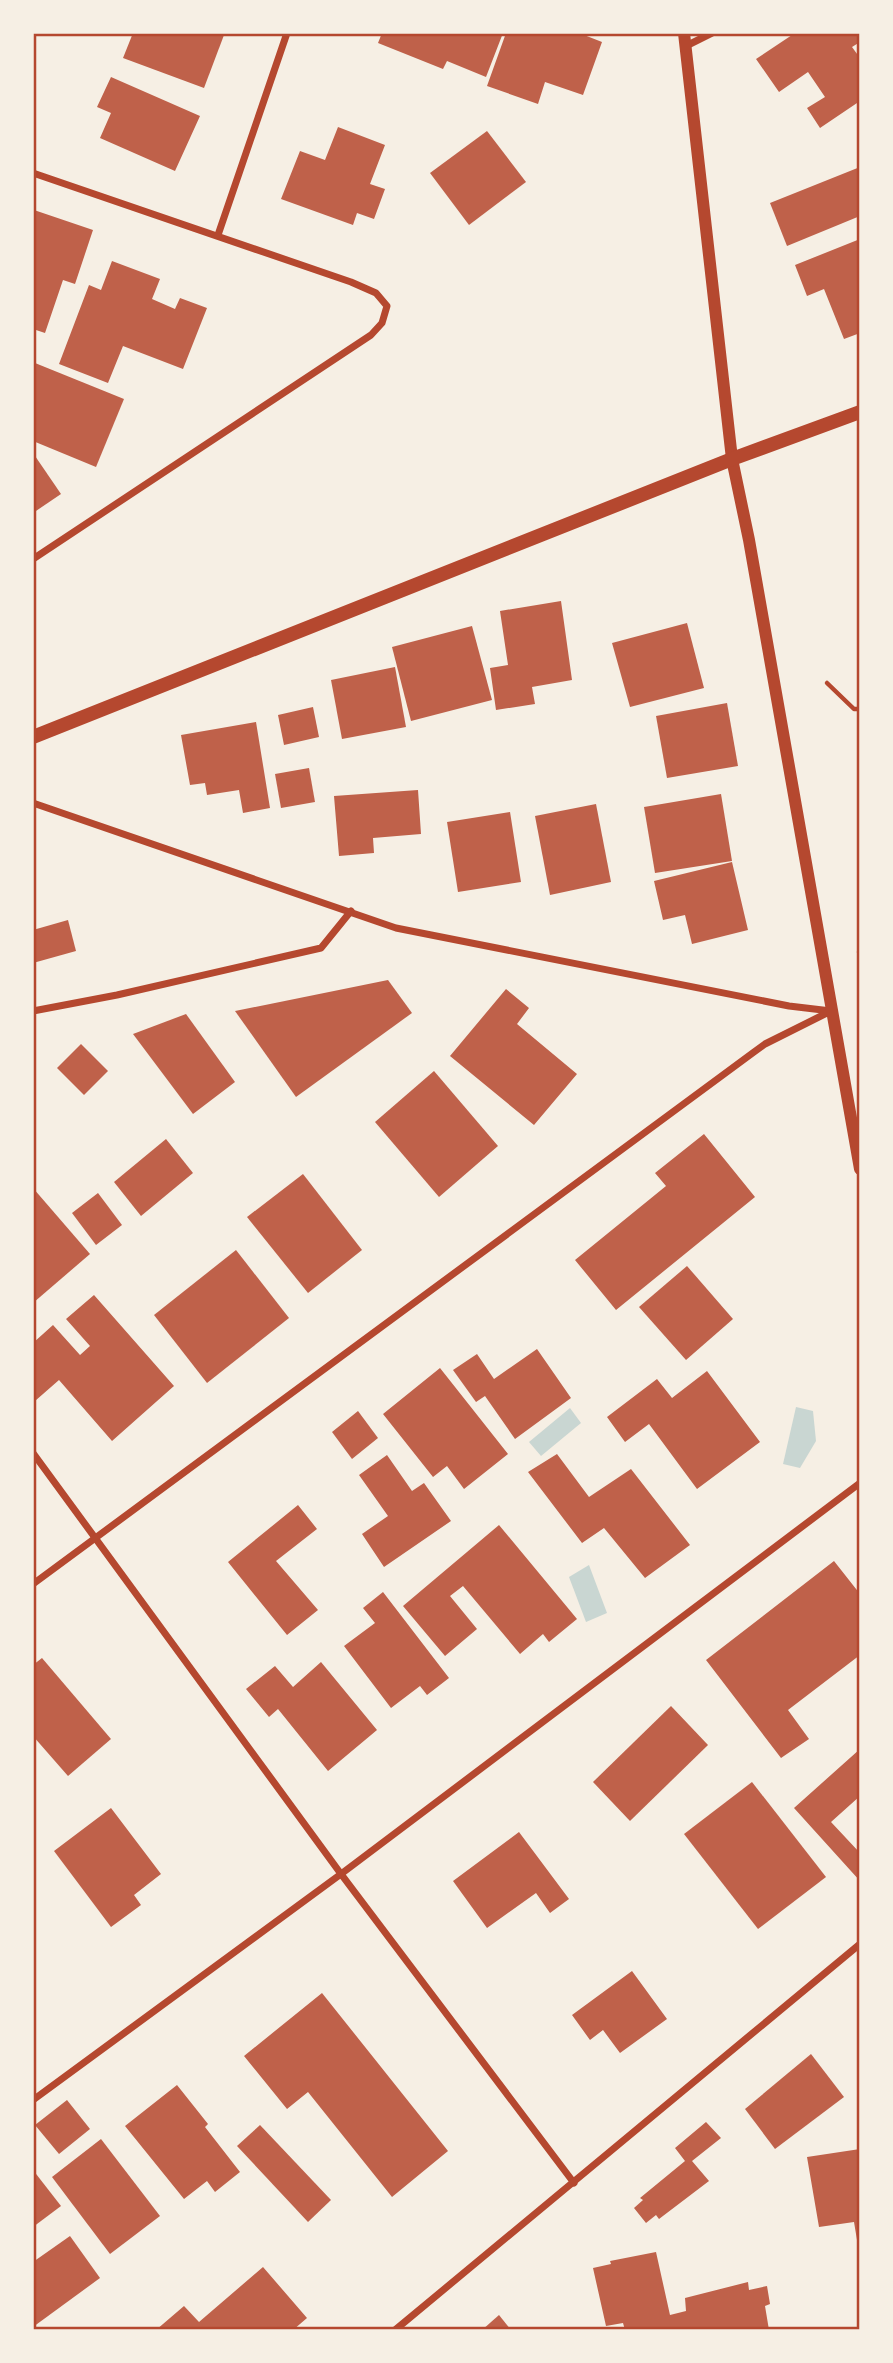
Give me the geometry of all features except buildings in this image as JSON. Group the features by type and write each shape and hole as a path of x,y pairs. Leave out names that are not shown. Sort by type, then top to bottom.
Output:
{"main road":[{"path":"33,737 732,460 860,412"}],"street":[{"path":"218,235 287,33"},
{"path":"712,33 684,40 732,460 751,551 860,1169"},
{"path":"33,173 351,282 376,293 387,306 382,323 371,335 33,559"},
{"path":"33,803 396,928 789,1006 831,1011"},
{"path":"33,1011 117,995 321,948 351,911"},
{"path":"33,1584 765,1044 831,1011"},
{"path":"33,1453 341,1874 574,2183"},
{"path":"33,2101 341,1874 860,1483"},
{"path":"395,2330 860,1944"}],"path":[{"path":"827,683 855,709 860,709"}],"shaded area":[{"path":"796,1407 813,1411 816,1441 800,1468 783,1464"},
{"path":"570,1408 581,1423 541,1456 529,1442"},
{"path":"589,1565 607,1613 586,1622 569,1577"}]}
